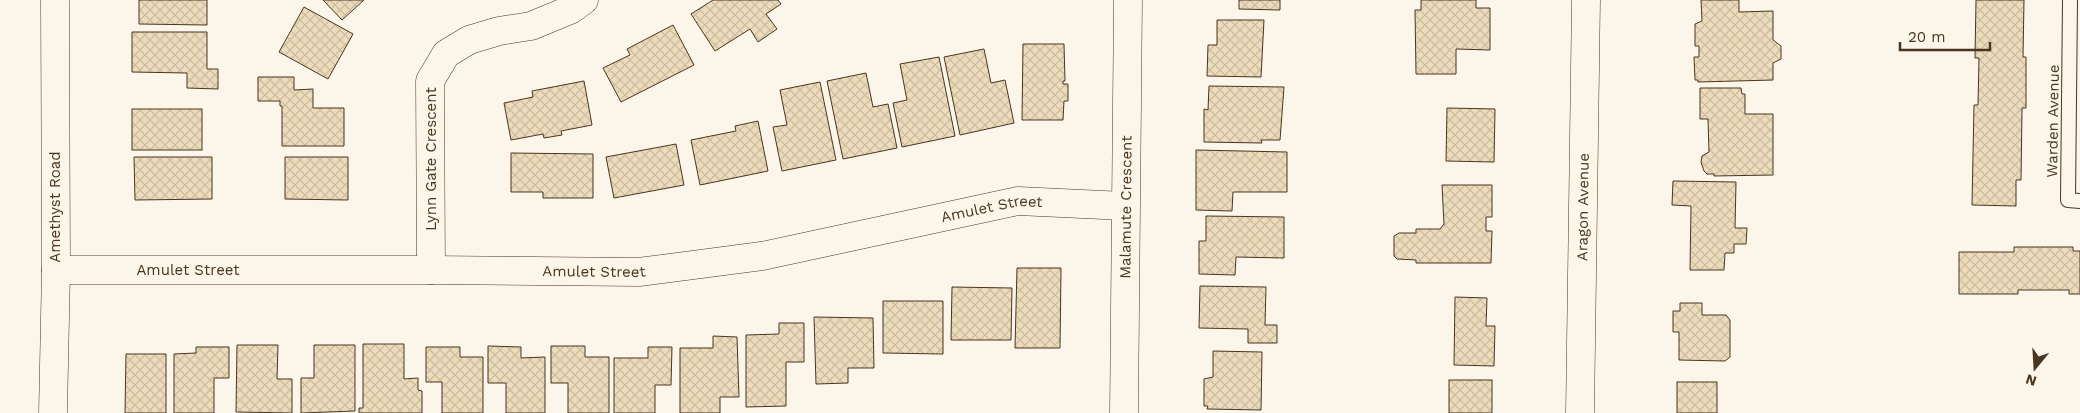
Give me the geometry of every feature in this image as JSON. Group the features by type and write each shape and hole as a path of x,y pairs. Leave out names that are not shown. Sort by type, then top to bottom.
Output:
{"street":[{"name":"Amethyst Road","path":"53,413 56,270 55,0"},
{"name":"Lynn Gate Crescent","path":"431,270 430,81 446,54 469,40 499,31 531,26 572,9 584,0"},
{"name":"Malamute Crescent","path":"1124,413 1128,0"},
{"name":"Aragon Avenue","path":"1580,413 1586,0"},
{"name":"Amulet Street","path":"56,270 639,272 762,256 1018,201 1125,206"}],"lane":[{"name":"Warden Avenue","path":"2070,0 2068,200 2080,201"}],"building":[{"path":"139,0 207,0 207,25 139,24"},
{"path":"323,0 364,0 342,20"},
{"path":"713,0 778,0 781,4 766,14 777,29 758,42 750,29 715,51 691,14"},
{"path":"1239,0 1280,0 1280,10 1239,9"},
{"path":"1421,0 1476,0 1476,8 1490,8 1490,50 1456,49 1456,74 1416,74 1415,10 1421,10"},
{"path":"1701,0 1739,0 1739,12 1773,11 1773,40 1781,46 1781,59 1773,63 1773,80 1698,82 1698,80 1695,80 1694,57 1699,57 1699,46 1695,46 1695,24 1702,21"},
{"path":"1976,0 2024,0 2023,57 2026,57 2026,108 2022,108 2021,180 2016,180 2016,206 1972,205 1974,105 1978,105 1979,58 1975,58"},
{"path":"304,7 353,34 328,79 279,52"},
{"path":"1217,20 1264,20 1261,77 1207,76 1208,45 1217,45"},
{"path":"673,25 694,65 621,102 603,68 630,55 627,49"},
{"path":"132,32 207,32 207,69 218,69 218,89 187,88 187,73 132,72"},
{"path":"1023,44 1064,44 1065,81 1063,81 1063,84 1068,84 1068,101 1064,101 1063,120 1022,120"},
{"path":"984,49 991,83 1005,80 1014,123 960,135 944,57"},
{"path":"939,57 955,136 902,147 893,103 907,100 900,64"},
{"path":"866,73 873,107 888,104 897,148 843,159 827,81"},
{"path":"258,77 294,77 294,90 313,89 313,108 344,108 344,146 282,146 282,106 280,106 280,101 258,101"},
{"path":"584,81 592,125 561,131 562,135 544,138 543,134 511,140 504,103 533,97 532,91"},
{"path":"820,82 836,160 782,171 773,127 787,125 780,90"},
{"path":"1209,86 1284,87 1280,140 1261,140 1262,143 1204,142 1204,109 1208,110"},
{"path":"1700,88 1741,88 1742,94 1745,94 1745,114 1773,114 1773,175 1714,176 1714,174 1707,174 1704,171 1701,162 1702,156 1709,152 1708,119 1700,119"},
{"path":"1447,108 1495,109 1494,162 1446,161"},
{"path":"132,109 202,109 202,150 132,150"},
{"path":"758,121 768,171 700,185 691,140 736,131 735,126"},
{"path":"676,144 684,185 614,198 606,157"},
{"path":"1196,150 1287,152 1287,192 1233,192 1232,211 1196,210"},
{"path":"511,153 593,154 593,198 543,198 543,192 511,192"},
{"path":"134,157 212,157 212,199 135,200"},
{"path":"285,157 348,157 348,200 285,199"},
{"path":"1673,181 1736,182 1735,228 1747,228 1746,244 1734,244 1734,253 1725,253 1724,270 1690,270 1691,206 1672,205"},
{"path":"1442,185 1492,185 1492,217 1486,217 1486,231 1492,231 1491,263 1416,263 1416,260 1397,259 1394,256 1394,236 1399,233 1416,233 1416,229 1440,229 1444,224"},
{"path":"1206,216 1284,217 1284,258 1236,257 1235,275 1199,274 1199,241 1206,241"},
{"path":"2014,247 2073,247 2073,251 2080,251 2080,294 2069,294 2069,290 2018,290 2018,294 1959,294 1959,252 2014,252"},
{"path":"1017,268 1061,268 1060,348 1015,348"},
{"path":"1200,286 1266,287 1265,325 1277,325 1277,343 1248,343 1248,329 1199,328"},
{"path":"952,287 1012,288 1011,340 951,340"},
{"path":"1455,297 1487,298 1486,326 1495,326 1494,366 1454,365"},
{"path":"883,301 943,301 943,354 883,353"},
{"path":"1680,303 1702,303 1702,315 1726,315 1730,320 1730,357 1725,361 1679,360 1679,332 1673,332 1673,311 1680,311"},
{"path":"814,317 873,318 874,368 848,368 848,383 816,384"},
{"path":"779,323 804,323 804,362 786,362 786,406 746,407 746,335 779,334"},
{"path":"713,336 737,337 739,397 720,397 720,413 680,413 680,348 713,348"},
{"path":"363,344 404,344 404,379 418,378 418,390 422,391 422,413 359,413 359,408 363,408"},
{"path":"237,345 278,345 277,379 292,379 292,413 236,412"},
{"path":"314,345 355,345 355,411 301,413 301,378 314,378"},
{"path":"488,346 521,347 521,358 545,357 545,413 506,413 506,383 488,383"},
{"path":"551,346 585,346 585,357 609,357 609,413 568,413 568,383 551,383"},
{"path":"196,347 229,347 229,378 214,378 214,413 174,413 174,354 196,353"},
{"path":"426,347 460,347 460,357 483,357 483,413 442,413 442,382 426,382"},
{"path":"648,347 672,347 671,385 655,385 655,413 614,413 614,358 648,358"},
{"path":"1213,351 1262,352 1261,410 1207,409 1208,406 1204,406 1204,379 1213,377"},
{"path":"126,354 166,354 166,413 125,413"},
{"path":"1449,380 1492,380 1492,413 1449,413"},
{"path":"1677,382 1717,382 1717,413 1677,413"}]}
